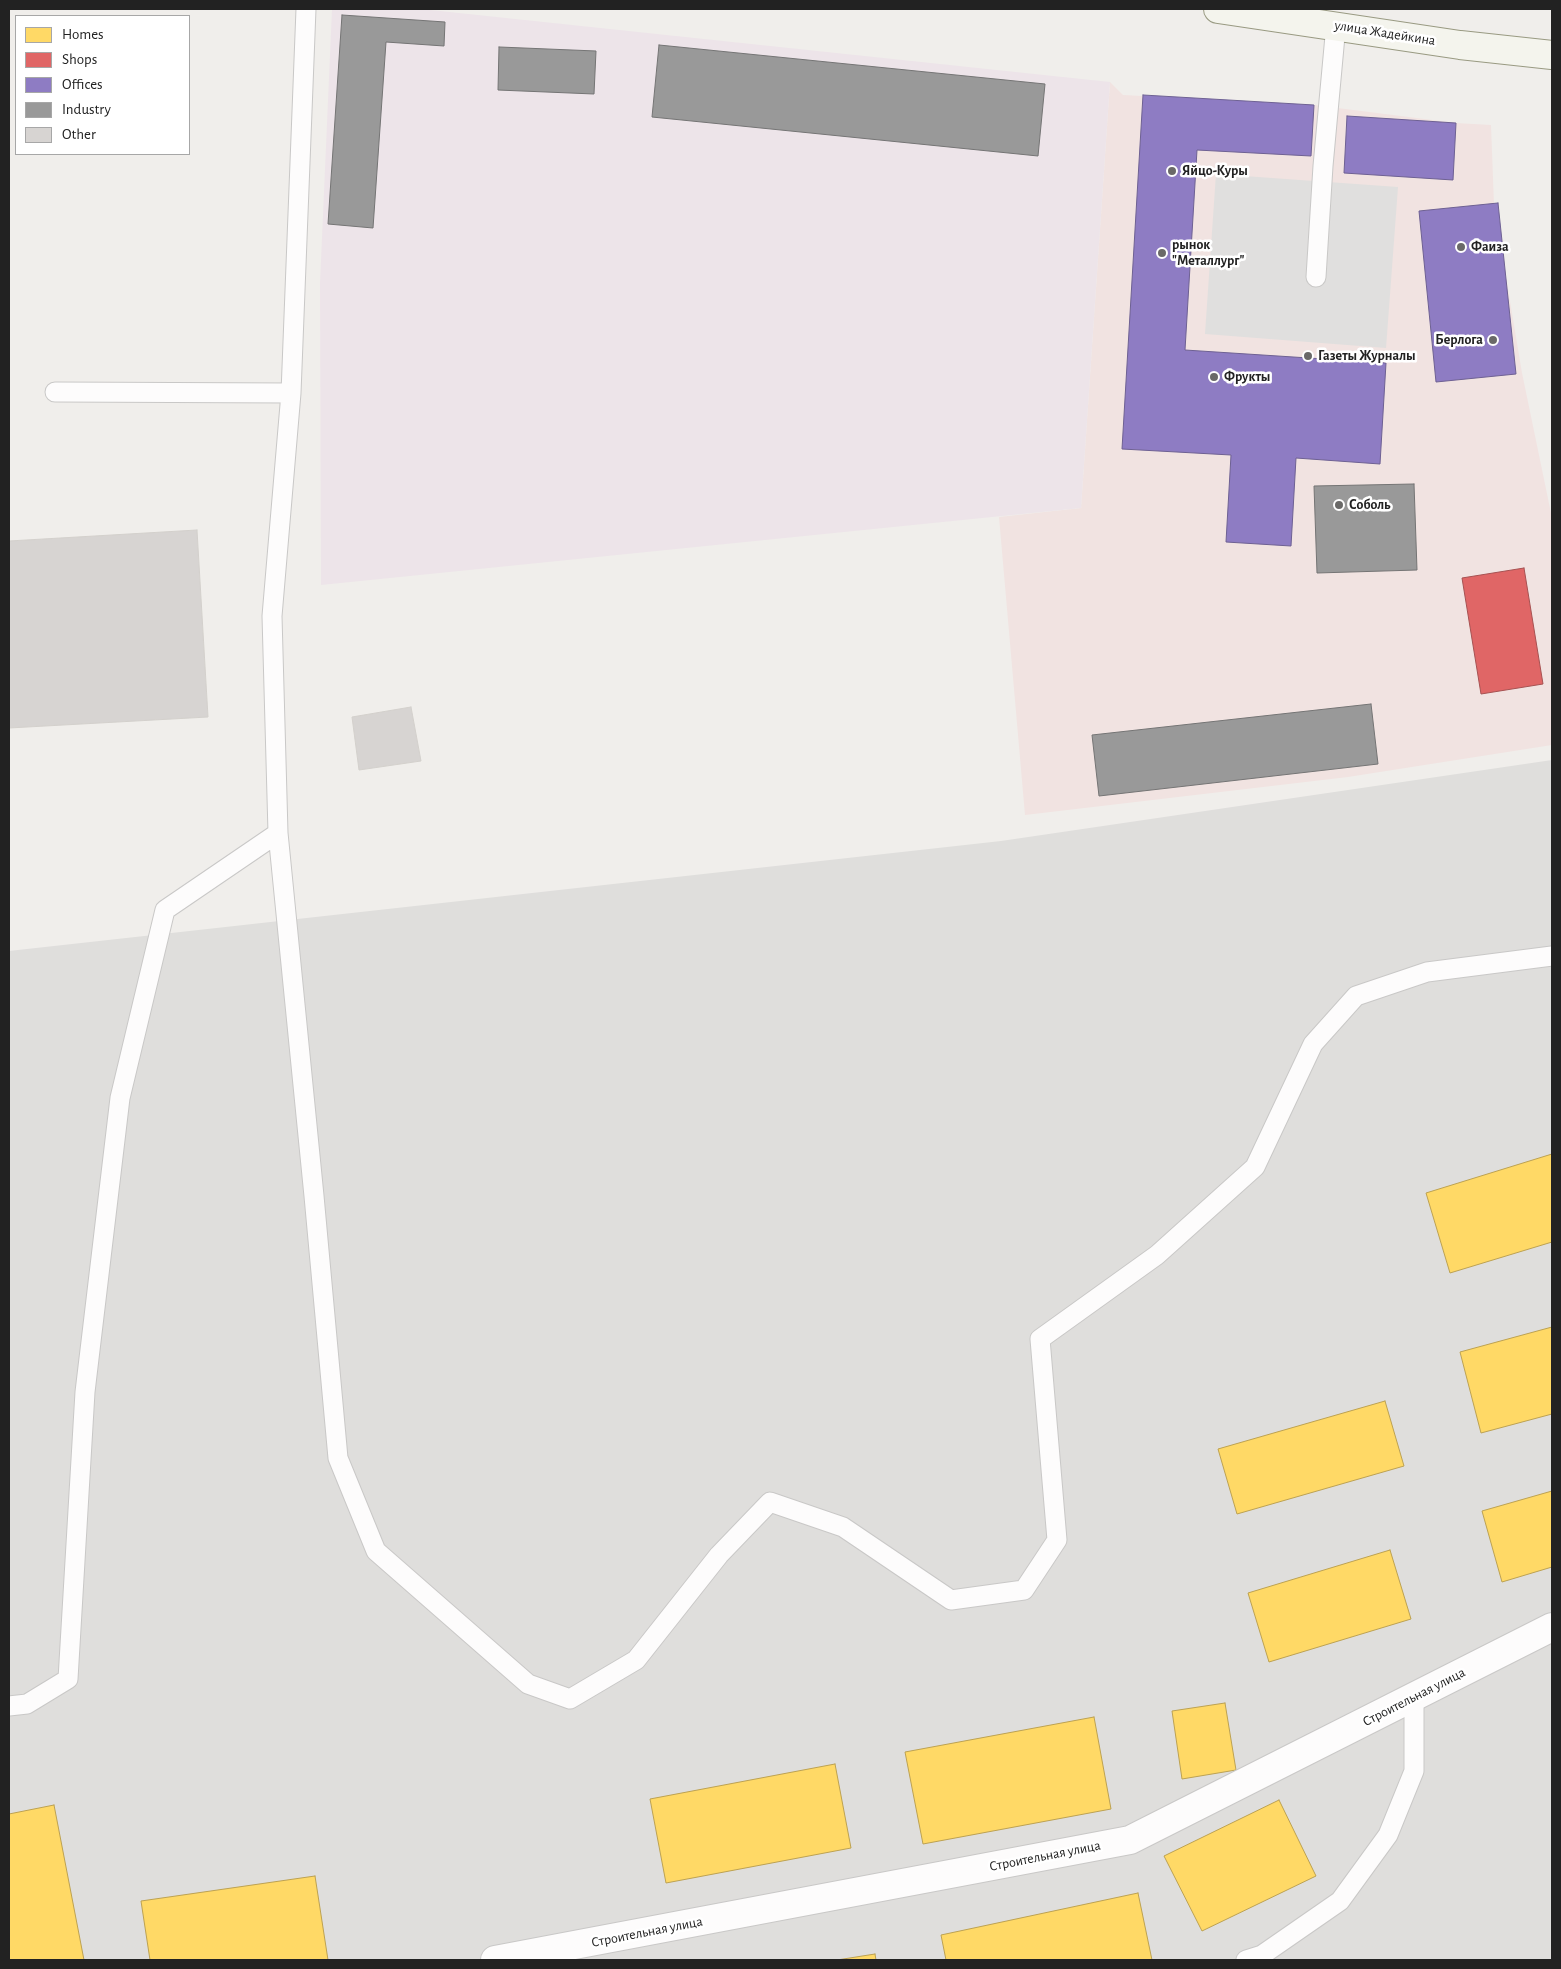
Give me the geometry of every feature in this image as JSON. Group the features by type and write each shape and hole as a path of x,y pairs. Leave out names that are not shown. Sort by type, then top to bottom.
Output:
{"street":[{"name":"улица Жадейкина","path":"1218,9 1460,45 1552,55"},
{"name":"Строительная улица","path":"496,1960 1130,1840 1552,1627"}],"lane":[{"path":"306,9 291,393 272,616 278,833 338,1458 376,1551 528,1684 570,1699 636,1660 719,1555 770,1502 843,1527 951,1600 1024,1590 1057,1540 1040,1339 1157,1255 1255,1167 1313,1044 1356,996 1426,972 1552,956"},
{"path":"1316,277 1323,166 1336,26"},
{"path":"55,392 291,393"},
{"path":"9,1706 27,1704 68,1679 85,1392 119,1108 165,910 278,833"},
{"path":"1246,1960 1262,1955 1340,1901 1388,1835 1414,1772 1414,1697"}],"shaded area":[{"path":"332,9 421,9 1110,82 1081,508 321,585 320,283"},
{"path":"1110,82 1123,95 1314,105 1456,123 1491,125 1494,205 1522,373 1552,518 1552,745 1348,777 1025,815 999,517 1081,508"},
{"path":"1216,174 1398,187 1386,348 1205,334"},
{"path":"1552,760 1552,1960 9,1960 9,951 1001,841"}],"building: Homes":[{"path":"1552,1154 1552,1242 1450,1273 1426,1193"},
{"path":"1552,1327 1552,1414 1481,1433 1460,1352"},
{"path":"1385,1401 1404,1466 1237,1514 1218,1449"},
{"path":"1552,1491 1552,1567 1502,1582 1482,1511"},
{"path":"1390,1550 1411,1619 1269,1662 1248,1593"},
{"path":"1225,1703 1236,1770 1182,1779 1172,1711"},
{"path":"1094,1717 1111,1809 923,1844 905,1752"},
{"path":"835,1764 851,1848 666,1883 650,1799"},
{"path":"1279,1800 1316,1876 1202,1931 1164,1856"},
{"path":"54,1805 84,1960 9,1960 9,1814"},
{"path":"315,1876 328,1960 150,1960 141,1901"},
{"path":"1138,1893 1152,1960 946,1960 941,1935"},
{"path":"875,1954 876,1960 837,1960"}],"building: Shops":[{"path":"1524,568 1543,684 1481,694 1462,578"}],"building: Offices":[{"name":"рынок \"Металлург\"","path":"1143,95 1314,105 1311,156 1197,150 1185,350 1386,363 1380,464 1296,458 1291,546 1226,542 1231,455 1122,449"},
{"path":"1347,116 1456,123 1453,180 1344,173"},
{"path":"1498,203 1516,374 1436,382 1419,211"}],"building: Industry":[{"path":"342,15 445,22 444,46 386,42 373,228 328,224"},
{"path":"659,45 1045,84 1038,156 652,117"},
{"path":"499,47 596,51 594,94 498,90"},
{"path":"1414,484 1417,570 1317,573 1314,486"},
{"path":"1371,704 1378,764 1099,796 1092,735"}],"building: Other":[{"path":"197,530 208,717 9,728 9,541"},
{"path":"411,707 421,761 359,770 352,717"}],"place":[{"name":"Яйцо-Куры","path":"1172,171"},
{"name":"Фаиза","path":"1461,247"},
{"name":"рынок \"Металлург\"","path":"1162,253"},
{"name":"Берлога","path":"1493,340"},
{"name":"Газеты Журналы","path":"1308,356"},
{"name":"Фрукты","path":"1214,377"},
{"name":"Соболь","path":"1339,505"}]}
